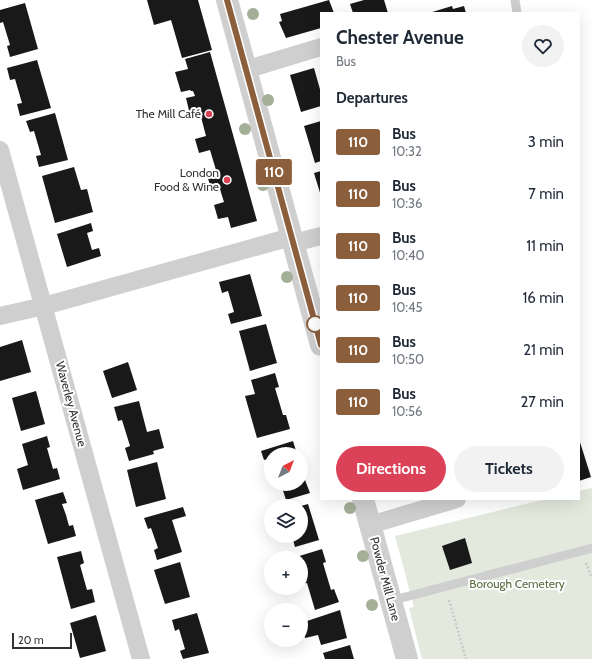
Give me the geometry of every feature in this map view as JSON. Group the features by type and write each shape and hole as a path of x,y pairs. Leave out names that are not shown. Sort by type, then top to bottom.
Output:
{"street":[{"path":"227,0 320,341"},
{"path":"245,70 320,47"},
{"name":"Waverley Avenue","path":"0,150 141,659"},
{"path":"0,316 44,306 292,240 320,236"},
{"name":"Powder Mill Lane","path":"363,500 407,659"},
{"path":"370,525 454,500"}],"lane":[{"path":"515,0 517,12"},
{"path":"390,601 446,588 592,548"}],"path":[{"path":"446,588 466,659"}],"green space":[{"name":"Borough Cemetery","path":"592,488 592,659 422,659 409,608 414,607 395,536 542,500 580,500 580,491"}],"building":[{"path":"147,0 198,0 212,50 182,58 171,20 154,25"},
{"path":"329,0 334,12 320,12 320,28 286,38 279,22 282,21 280,14"},
{"path":"364,0 384,0 388,12 353,12 350,4"},
{"path":"25,3 38,49 10,57 7,46 10,45 3,22 0,23 0,10"},
{"path":"452,6 453,9 464,6 466,12 432,12"},
{"path":"210,52 257,221 231,228 228,217 218,219 214,205 224,202 218,183 210,185 206,172 216,170 210,150 199,153 195,139 206,136 201,117 191,119 186,98 195,96 193,91 190,90 181,92 175,72 188,69 185,59"},
{"path":"37,60 51,108 20,116 17,104 22,103 15,79 10,80 7,68"},
{"path":"314,68 320,89 320,106 301,112 290,75"},
{"path":"55,113 68,160 39,167 36,156 41,155 34,131 30,132 26,121"},
{"path":"320,121 320,161 315,163 304,126"},
{"path":"74,167 81,190 87,189 93,212 55,223 42,176"},
{"path":"320,171 320,193 314,173"},
{"path":"91,223 93,231 87,233 92,250 99,248 101,256 67,267 57,234"},
{"path":"250,274 262,316 231,324 228,314 234,312 228,291 222,293 219,282"},
{"path":"266,324 277,363 250,371 239,331"},
{"path":"22,340 31,372 0,381 0,347"},
{"path":"128,362 137,390 112,398 103,371"},
{"path":"275,373 279,387 275,388 283,415 286,415 290,429 257,438 245,396 255,394 251,380"},
{"path":"36,391 45,424 21,431 12,398"},
{"path":"139,401 147,432 159,429 164,448 153,451 154,454 129,461 125,448 130,446 122,420 118,421 114,407"},
{"path":"47,436 50,447 47,448 53,469 57,468 60,479 23,490 17,469 28,465 22,444"},
{"path":"293,441 295,447 274,447"},
{"path":"580,442 591,477 580,481"},
{"path":"264,450 264,460 261,451"},
{"path":"157,462 166,499 136,507 127,470"},
{"path":"308,488 310,493 289,499 286,499 283,491 308,491"},
{"path":"63,492 67,503 62,504 69,526 73,525 76,536 48,544 35,500"},
{"path":"308,504 319,540 295,547 294,543 308,543"},
{"path":"183,507 186,516 172,520 182,552 157,560 154,550 158,548 151,528 148,529 144,518"},
{"path":"465,538 472,563 450,570 442,546"},
{"path":"322,549 326,562 323,563 331,590 334,589 339,602 315,610 308,586 308,553"},
{"path":"81,551 84,563 80,565 87,590 92,589 95,602 71,609 57,557"},
{"path":"180,562 190,597 165,604 154,570"},
{"path":"340,610 347,638 321,645 318,635 308,637 308,621"},
{"path":"197,613 209,653 183,659 180,651 185,649 179,629 175,631 172,620"},
{"path":"96,615 106,651 80,658 70,623"},
{"path":"350,645 354,659 325,659 323,653"}],"bus line":[{"name":"110","path":"227,0 320,341"}],"place":[{"name":"The Mill Café","path":"209,114"},
{"name":"London Food & Wine","path":"227,180"}]}
